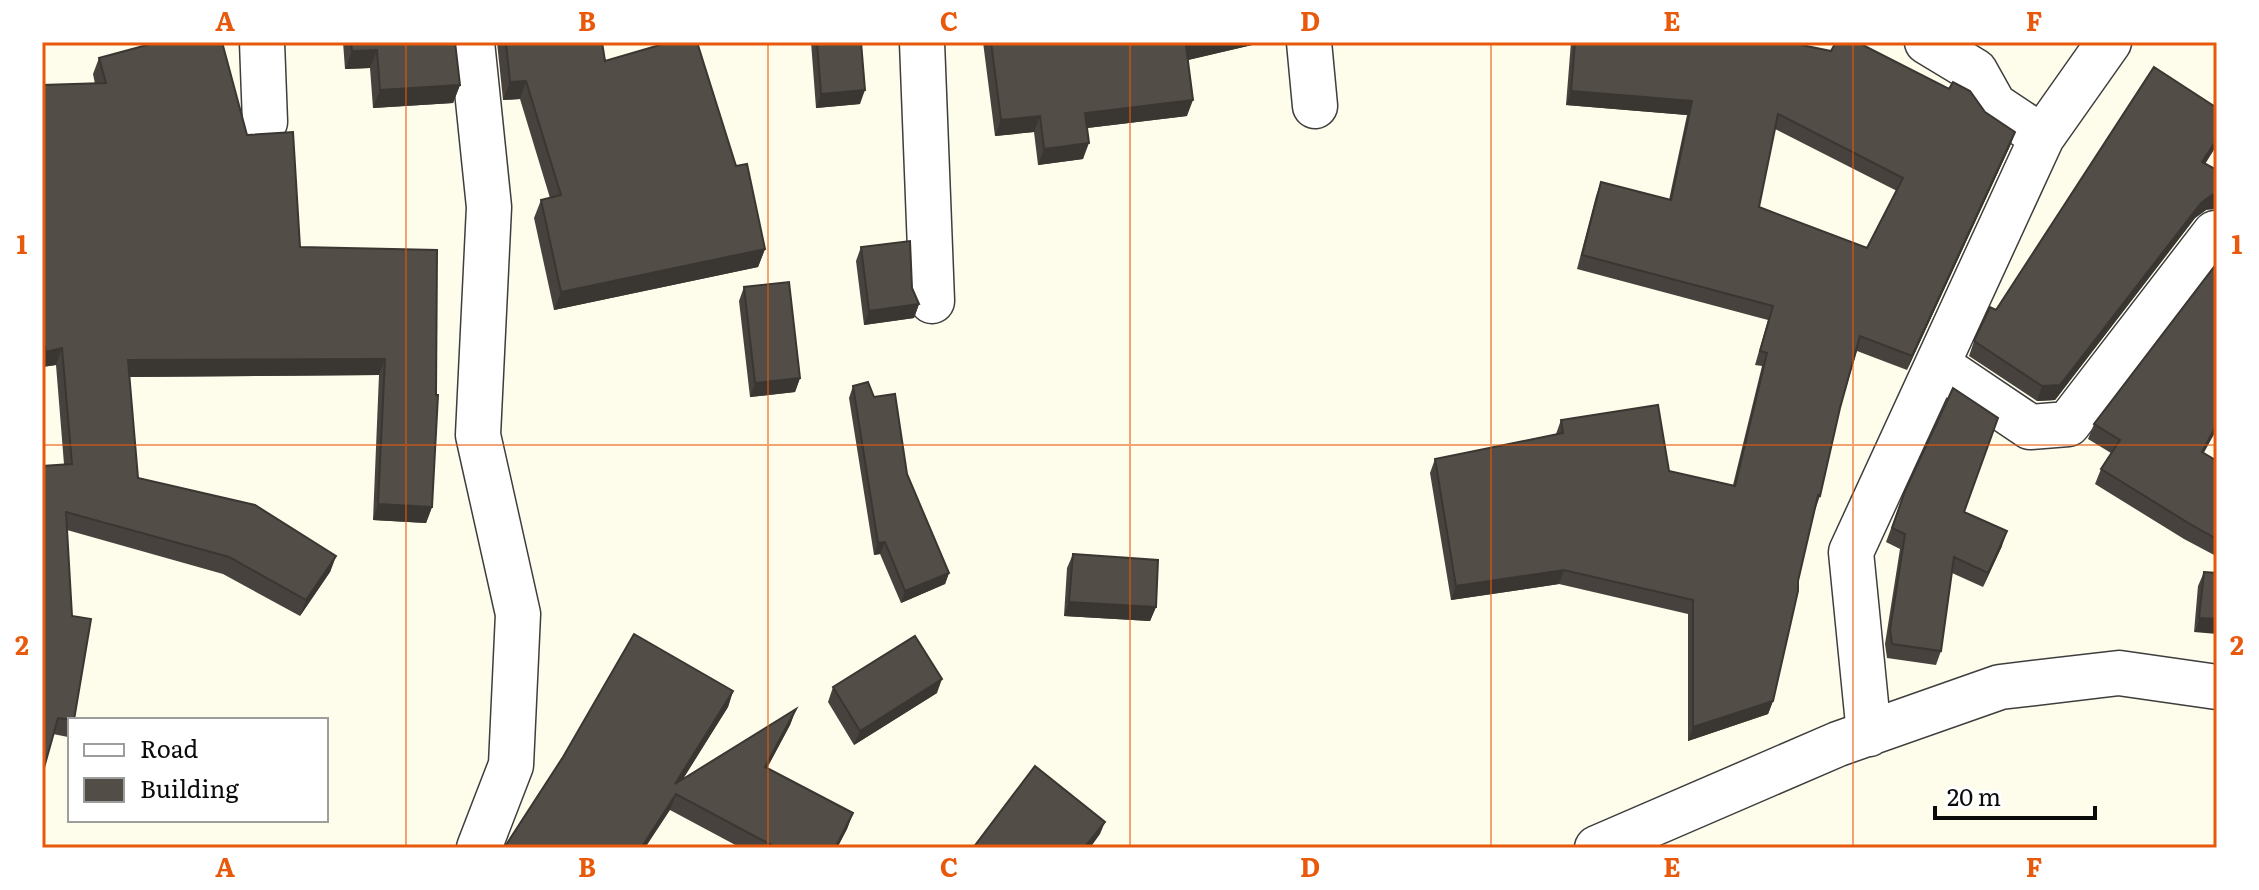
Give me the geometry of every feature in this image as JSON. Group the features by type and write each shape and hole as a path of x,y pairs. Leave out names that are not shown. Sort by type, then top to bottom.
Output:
{"street":[{"path":"262,42 265,122"},
{"path":"472,42 489,207 478,435 518,614 511,765 479,848"},
{"path":"922,42 932,301"},
{"path":"1309,42 1315,106"},
{"path":"1927,42 1975,71 1994,105 2042,137"},
{"path":"1869,734 1851,552 2042,137 2109,42"},
{"path":"1938,365 2030,427 2068,424 2215,233"},
{"path":"1597,848 1838,744 2000,687 2119,673 2217,687"}],"building":[{"path":"158,42 222,42 247,135 293,132 300,247 437,250 438,395 432,507 378,504 385,359 128,360 138,478 255,505 336,556 306,600 229,557 66,512 72,616 91,619 74,718 58,718 42,775 42,466 72,464 62,348 46,352 42,334 42,85 106,83 99,58"},
{"path":"351,42 455,42 460,85 380,90 377,50 352,51"},
{"path":"506,42 602,42 605,61 670,42 697,42 736,166 747,164 765,249 561,292 541,200 561,195 526,81 510,82"},
{"path":"817,42 861,42 865,90 821,94"},
{"path":"991,42 1201,42 1186,46 1193,100 1085,113 1089,143 1044,149 1040,116 1001,120"},
{"path":"1575,42 1787,42 1831,51 1836,42 1857,42 1949,89 1953,82 1970,91 1985,112 2015,132 1912,356 1860,336 1818,495 1773,701 1693,727 1693,600 1564,570 1456,586 1435,459 1563,433 1561,420 1658,405 1669,471 1735,486 1767,353 1760,351 1773,306 1582,255 1601,182 1671,200 1692,101 1571,91","holes":["1778,114 1903,178 1867,248 1759,207"]},
{"path":"2154,67 2217,108 2217,139 2202,162 2217,170 2217,194 2201,203 2060,385 2042,386 1974,341 1990,307 1996,310"},
{"path":"910,241 912,288 919,304 869,311 861,247"},
{"path":"2217,263 2217,424 2202,452 2217,461 2217,539 2101,469 2120,440 2094,424"},
{"path":"789,282 800,378 755,383 744,287"},
{"path":"868,382 874,397 895,394 907,474 949,573 905,591 885,542 878,543 853,386"},
{"path":"1953,388 1998,418 1964,512 2007,531 1988,573 1954,557 1941,651 1892,644 1890,630 1905,534 1892,528 1905,491"},
{"path":"1073,554 1158,560 1156,607 1069,602"},
{"path":"2204,572 2217,573 2217,619 2199,618"},
{"path":"634,634 733,691 675,784 796,709 765,767 853,813 835,848 777,848 676,794 641,848 504,848 563,757"},
{"path":"915,636 942,679 860,731 833,687"},
{"path":"1035,766 1105,822 1084,848 973,848"}]}
